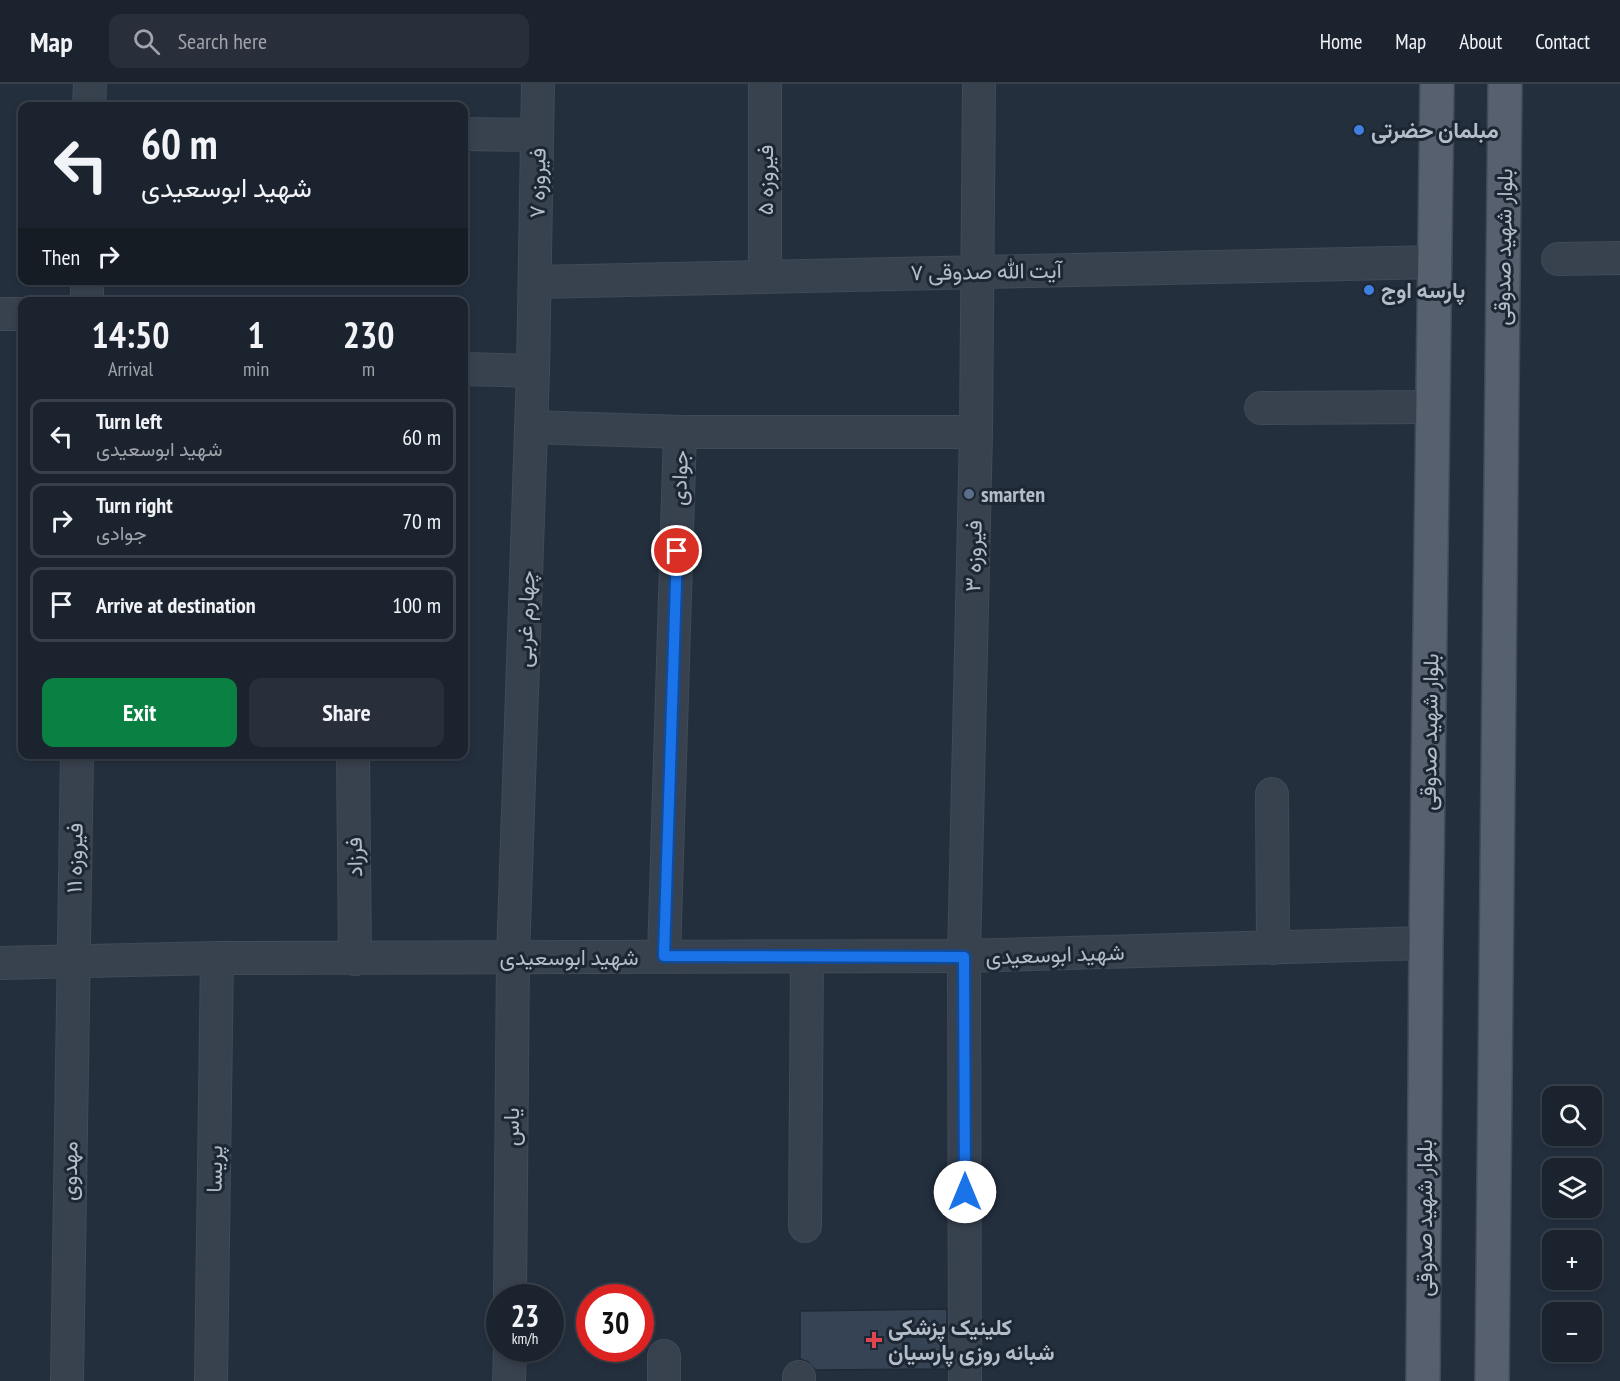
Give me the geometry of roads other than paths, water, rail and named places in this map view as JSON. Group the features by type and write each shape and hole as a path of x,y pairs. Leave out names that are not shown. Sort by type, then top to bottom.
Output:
{"main road":[{"name":"بلوار شهید صدوقی","path":"1423,1381 1437,84"},
{"name":"بلوار شهید صدوقی","path":"1492,1381 1505,84"}],"street":[{"path":"89,102 90,84"},
{"name":"فیروزه ۷","path":"536,282 538,84"},
{"name":"فیروزه ۵","path":"765,84 765,276"},
{"name":"فیروزه ۳","path":"966,1381 964,957 976,432 979,84"},
{"path":"468,134 537,135"},
{"path":"1558,259 1620,258"},
{"name":"آیت الله صدوقی ۷","path":"536,282 1436,262"},
{"name":"چهارم غربی","path":"513,957 536,282"},
{"path":"0,314 18,314"},
{"path":"468,369 533,371"},
{"path":"1261,408 1433,406"},
{"path":"532,427 680,432 976,432"},
{"name":"جوادی","path":"664,956 680,432"},
{"name":"فیروزه ۱۱","path":"72,961 77,759"},
{"name":"فرزاد","path":"354,759 355,959"},
{"path":"1272,794 1273,948"},
{"name":"شهید ابوسعیدی","path":"0,963 217,958 964,957 1426,943"},
{"name":"یاس","path":"510,1284 513,957"},
{"path":"805,1226 807,957"},
{"name":"پریسا","path":"211,1381 217,958"},
{"name":"مهدوی","path":"67,1381 72,961"},
{"path":"509,1381 510,1362"}],"place":[{"name":"مبلمان حضرتی","path":"1359,130"},
{"name":"پارسه اوج","path":"1369,290"},
{"name":"smarten","path":"969,494"},
{"name":"کلینیک پزشکی شبانه روزی پارسیان","path":"874,1340"}]}
